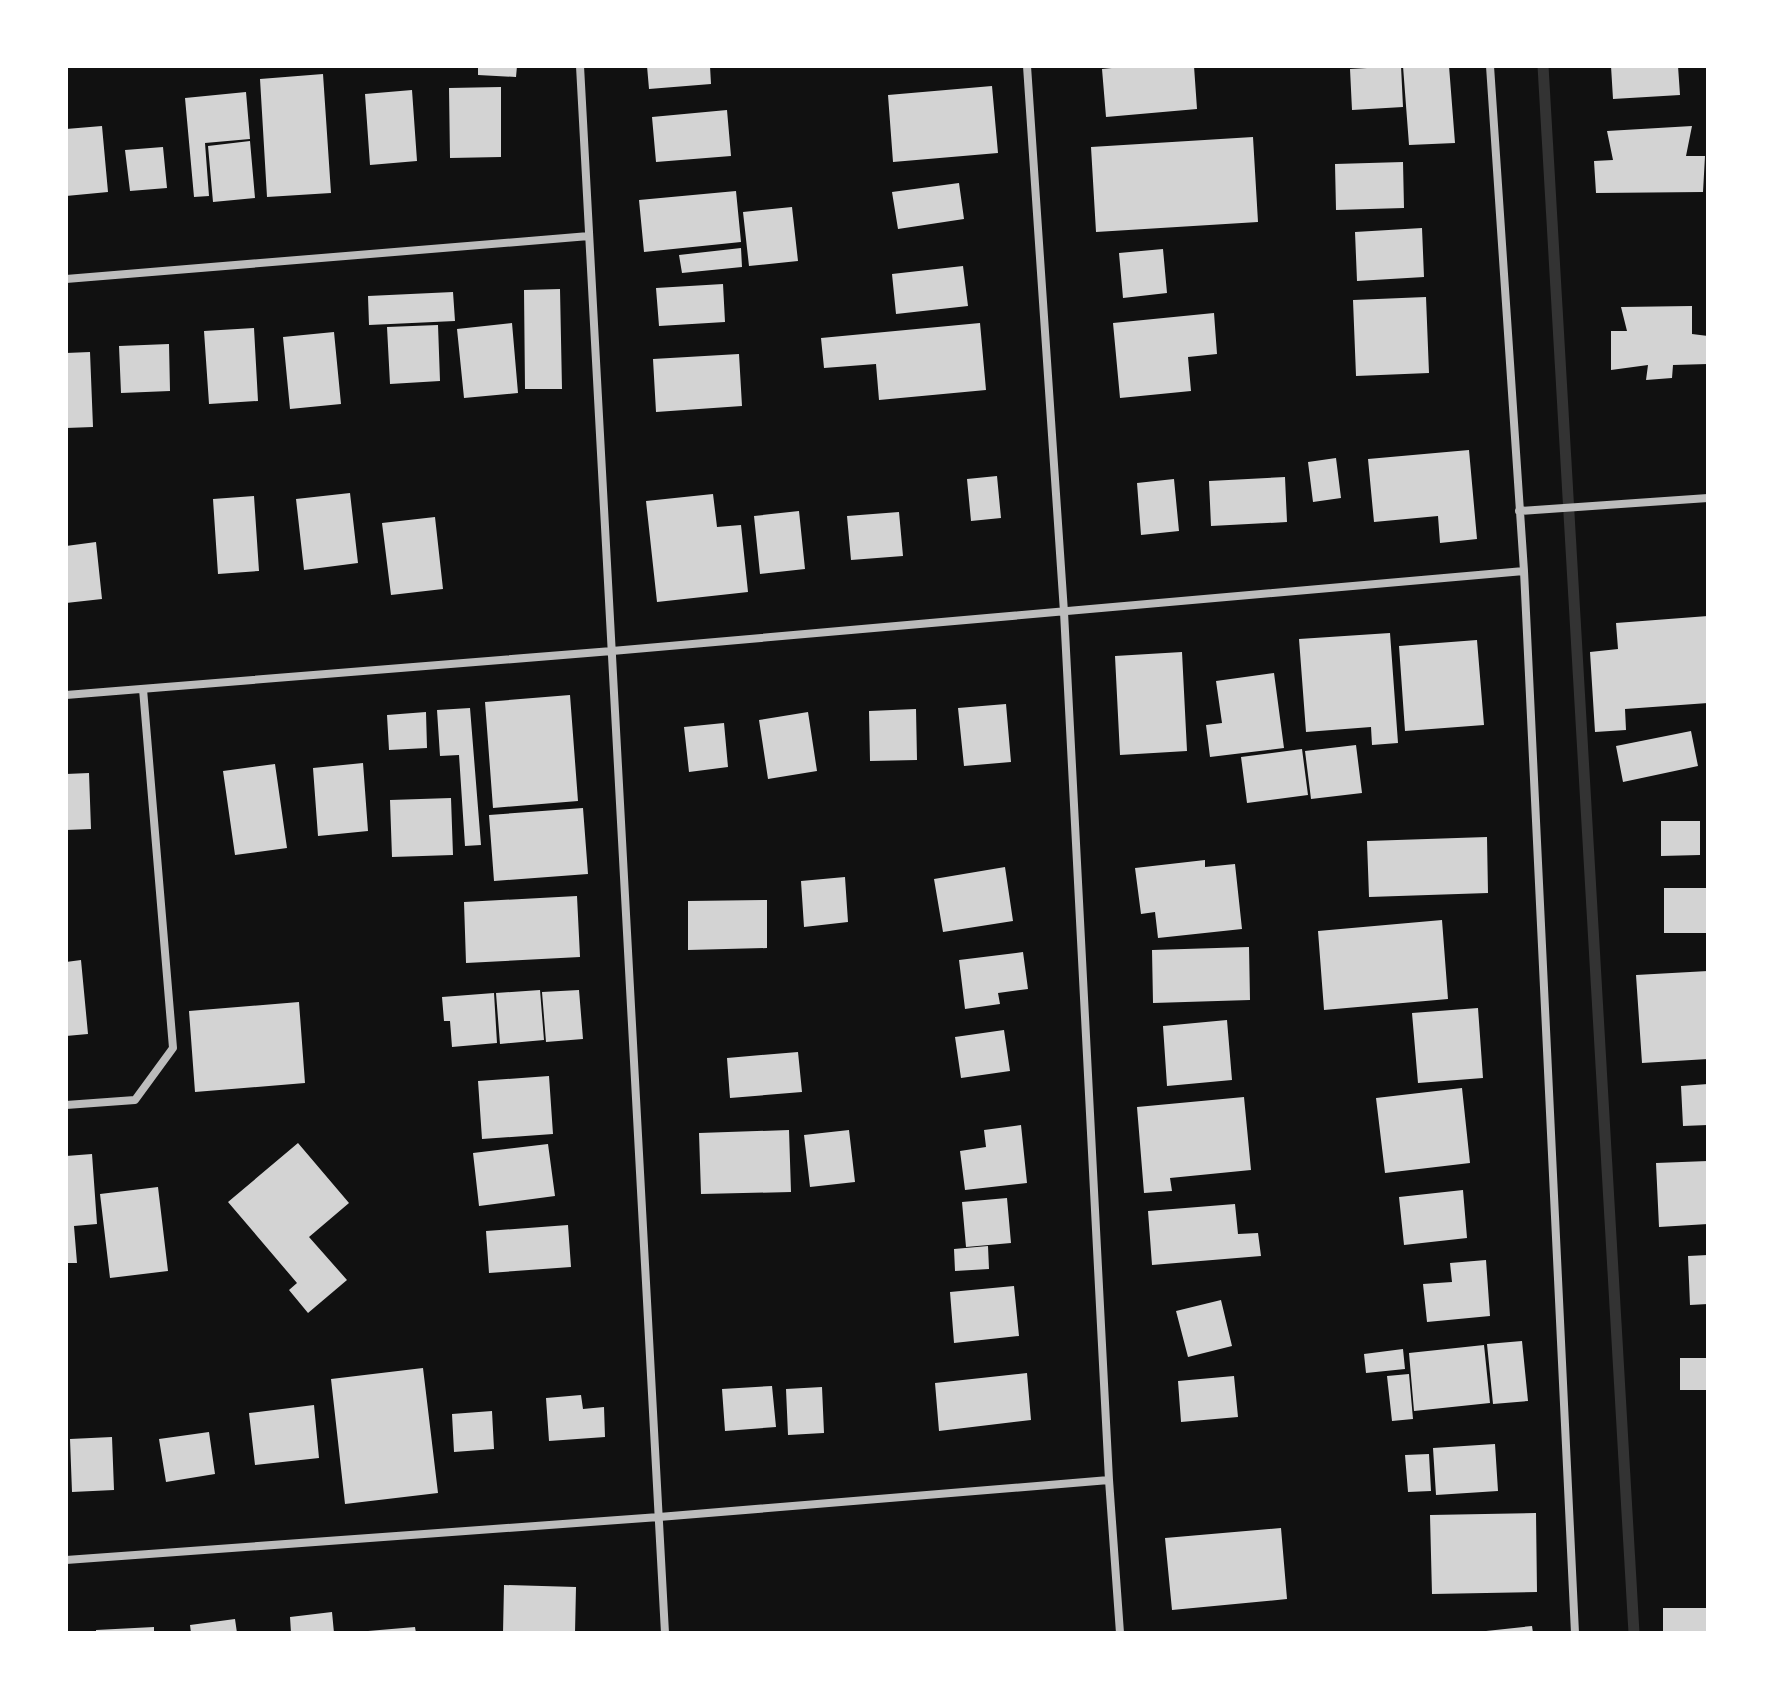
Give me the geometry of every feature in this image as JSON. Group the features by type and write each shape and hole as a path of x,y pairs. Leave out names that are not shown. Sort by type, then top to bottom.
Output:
{"street":[{"path":"580,66 665,1633"},
{"path":"1027,66 1064,612 1109,1480 1120,1633"},
{"path":"1490,66 1524,571 1575,1633"},
{"path":"66,279 589,236"},
{"path":"1519,511 1708,498"},
{"path":"66,695 612,651 1524,571"},
{"path":"66,1105 135,1100 173,1048 143,689"},
{"path":"66,1560 659,1517 1109,1480"}],"building":[{"path":"478,66 517,66 516,77 478,75"},
{"path":"647,66 710,66 711,84 649,89"},
{"path":"1194,66 1197,109 1106,117 1102,69"},
{"path":"1401,66 1403,107 1352,110 1350,69"},
{"path":"1403,66 1449,66 1455,143 1409,145"},
{"path":"1611,66 1678,66 1680,95 1613,99"},
{"path":"323,74 331,193 267,197 260,79"},
{"path":"992,86 998,153 893,162 888,95"},
{"path":"501,87 501,157 450,158 449,88"},
{"path":"412,90 417,161 370,165 365,94"},
{"path":"246,92 250,139 205,143 209,196 194,197 185,98"},
{"path":"727,110 731,156 656,162 652,117"},
{"path":"102,126 108,192 66,196 66,129"},
{"path":"1692,126 1686,156 1705,156 1703,192 1596,193 1594,161 1613,160 1607,131"},
{"path":"1253,137 1258,222 1096,232 1091,147"},
{"path":"250,141 255,198 213,202 208,146"},
{"path":"163,147 167,188 130,191 125,150"},
{"path":"1403,162 1404,208 1336,210 1335,164"},
{"path":"959,183 964,219 898,229 892,192"},
{"path":"736,191 741,242 644,252 639,200"},
{"path":"792,207 798,261 749,266 743,212"},
{"path":"1422,228 1424,277 1357,281 1355,232"},
{"path":"741,248 742,267 682,273 679,255"},
{"path":"1163,249 1167,293 1123,298 1119,253"},
{"path":"963,266 968,306 896,314 892,274"},
{"path":"723,284 725,322 659,326 656,288"},
{"path":"560,289 562,389 525,389 524,290"},
{"path":"453,292 455,321 369,325 368,296"},
{"path":"1426,297 1429,373 1356,376 1353,300"},
{"path":"1692,306 1692,334 1708,336 1708,364 1673,365 1672,378 1646,380 1648,365 1611,370 1611,331 1627,331 1621,307"},
{"path":"1214,313 1217,354 1188,357 1191,391 1120,398 1113,323"},
{"path":"512,323 518,393 464,398 457,329"},
{"path":"980,323 986,390 879,400 876,364 824,368 821,338"},
{"path":"438,325 440,381 390,384 387,327"},
{"path":"254,328 258,401 209,404 204,331"},
{"path":"334,332 341,404 290,409 283,337"},
{"path":"169,344 170,391 121,393 119,346"},
{"path":"90,352 93,427 66,428 66,353"},
{"path":"739,354 742,406 656,412 653,359"},
{"path":"1469,450 1477,539 1440,543 1438,516 1374,522 1368,459"},
{"path":"1336,458 1341,498 1313,502 1308,462"},
{"path":"997,476 1001,518 971,521 967,479"},
{"path":"1285,477 1287,522 1211,526 1209,481"},
{"path":"1174,479 1179,531 1141,535 1137,483"},
{"path":"350,493 358,563 304,570 296,499"},
{"path":"713,494 717,527 741,525 748,592 657,602 646,501"},
{"path":"254,496 259,571 218,574 213,499"},
{"path":"799,511 805,569 760,574 754,516"},
{"path":"899,512 903,556 851,560 847,516"},
{"path":"435,517 443,589 391,595 382,523"},
{"path":"96,542 102,599 66,603 66,546"},
{"path":"1708,616 1708,703 1625,709 1626,730 1595,732 1590,652 1618,649 1616,623"},
{"path":"1390,633 1398,743 1372,745 1371,727 1306,732 1299,639"},
{"path":"1477,640 1484,725 1405,731 1399,646"},
{"path":"1182,652 1187,751 1120,755 1115,656"},
{"path":"1274,673 1284,748 1210,757 1206,725 1222,723 1216,681"},
{"path":"570,695 578,801 493,808 485,702"},
{"path":"1006,704 1011,762 964,766 958,708"},
{"path":"470,708 481,845 465,846 459,755 440,756 437,710"},
{"path":"916,709 917,760 870,761 869,711"},
{"path":"426,712 427,748 389,750 387,715"},
{"path":"808,712 817,771 768,779 759,720"},
{"path":"724,723 728,767 689,772 684,727"},
{"path":"1691,731 1698,766 1623,782 1616,746"},
{"path":"1356,745 1362,793 1311,799 1305,751"},
{"path":"1302,749 1308,795 1247,803 1241,757"},
{"path":"363,763 368,831 318,836 313,768"},
{"path":"275,764 287,848 235,855 223,771"},
{"path":"89,773 91,829 66,830 66,774"},
{"path":"451,798 453,855 392,857 390,800"},
{"path":"583,808 588,874 494,881 489,815"},
{"path":"1661,821 1700,821 1700,855 1661,856"},
{"path":"1487,837 1488,893 1369,897 1367,841"},
{"path":"1205,860 1205,867 1235,864 1242,929 1158,938 1155,912 1141,914 1135,868"},
{"path":"1005,867 1013,921 943,932 934,879"},
{"path":"845,877 848,922 804,927 801,881"},
{"path":"1664,888 1708,888 1708,933 1664,933"},
{"path":"577,896 580,957 466,963 464,902"},
{"path":"767,900 767,948 688,950 688,901"},
{"path":"1442,920 1448,999 1324,1010 1318,931"},
{"path":"1249,947 1250,1000 1153,1003 1152,950"},
{"path":"1023,952 1028,989 998,993 1000,1004 965,1009 959,960"},
{"path":"81,960 88,1034 66,1036 66,962"},
{"path":"1708,971 1708,1059 1642,1063 1636,975"},
{"path":"540,990 544,1040 500,1044 496,993"},
{"path":"579,990 583,1039 546,1042 542,992"},
{"path":"494,993 497,1043 452,1047 450,1021 444,1021 442,997"},
{"path":"299,1002 305,1083 195,1092 189,1011"},
{"path":"1478,1008 1483,1078 1418,1083 1412,1013"},
{"path":"1227,1020 1232,1080 1167,1086 1163,1026"},
{"path":"1004,1030 1010,1071 961,1078 955,1037"},
{"path":"798,1052 802,1092 730,1098 727,1058"},
{"path":"549,1076 553,1134 482,1139 478,1081"},
{"path":"1708,1084 1708,1125 1683,1126 1681,1086"},
{"path":"1462,1088 1470,1163 1385,1173 1376,1098"},
{"path":"1244,1097 1251,1170 1170,1178 1172,1191 1144,1193 1137,1107"},
{"path":"1021,1125 1027,1183 965,1190 960,1151 986,1147 984,1130"},
{"path":"789,1130 791,1192 701,1194 699,1133"},
{"path":"849,1130 855,1182 810,1187 804,1135"},
{"path":"298,1143 349,1203 309,1237 347,1280 308,1313 289,1290 297,1283 228,1202"},
{"path":"548,1144 555,1196 479,1206 473,1153"},
{"path":"92,1154 97,1224 74,1226 77,1263 66,1263 66,1156"},
{"path":"1708,1161 1708,1224 1659,1227 1656,1163"},
{"path":"158,1187 168,1271 110,1278 100,1194"},
{"path":"1463,1190 1467,1238 1404,1245 1399,1197"},
{"path":"1007,1198 1011,1243 966,1247 962,1202"},
{"path":"1235,1204 1238,1234 1258,1233 1261,1256 1152,1265 1148,1211"},
{"path":"568,1225 571,1267 489,1273 486,1231"},
{"path":"988,1246 989,1269 955,1271 954,1249"},
{"path":"1708,1255 1708,1304 1690,1305 1688,1256"},
{"path":"1486,1260 1490,1316 1427,1322 1423,1284 1452,1282 1450,1263"},
{"path":"1014,1286 1019,1336 954,1343 950,1292"},
{"path":"1221,1300 1232,1346 1188,1357 1176,1311"},
{"path":"1522,1341 1528,1401 1493,1404 1487,1344"},
{"path":"1484,1345 1490,1403 1414,1411 1409,1353"},
{"path":"1403,1349 1405,1369 1366,1373 1364,1354"},
{"path":"1680,1358 1708,1358 1708,1390 1680,1390"},
{"path":"423,1368 438,1493 345,1504 331,1379"},
{"path":"1027,1373 1031,1420 939,1431 935,1383"},
{"path":"1409,1374 1413,1419 1392,1421 1387,1376"},
{"path":"1234,1376 1238,1417 1181,1422 1178,1381"},
{"path":"772,1386 776,1427 725,1431 722,1389"},
{"path":"822,1387 824,1433 788,1435 786,1389"},
{"path":"581,1395 583,1409 604,1407 605,1437 549,1441 546,1398"},
{"path":"314,1405 319,1458 255,1465 249,1413"},
{"path":"492,1411 494,1449 454,1452 452,1414"},
{"path":"209,1432 215,1474 166,1482 159,1439"},
{"path":"112,1437 114,1490 72,1492 70,1439"},
{"path":"1495,1444 1498,1491 1436,1495 1433,1448"},
{"path":"1429,1454 1431,1491 1408,1492 1405,1455"},
{"path":"1536,1513 1537,1592 1432,1594 1430,1515"},
{"path":"1281,1528 1287,1599 1172,1610 1165,1538"},
{"path":"504,1585 576,1587 575,1633 503,1633"},
{"path":"1663,1608 1708,1608 1708,1633 1663,1633"},
{"path":"332,1612 334,1633 291,1633 290,1617"},
{"path":"235,1619 237,1633 191,1633 190,1625"},
{"path":"1532,1626 1533,1633 1486,1633 1486,1631"},
{"path":"154,1627 154,1633 96,1633 96,1630"},
{"path":"415,1627 416,1633 368,1633 368,1631"}],"waterway":[{"path":"1543,66 1634,1633"}]}
